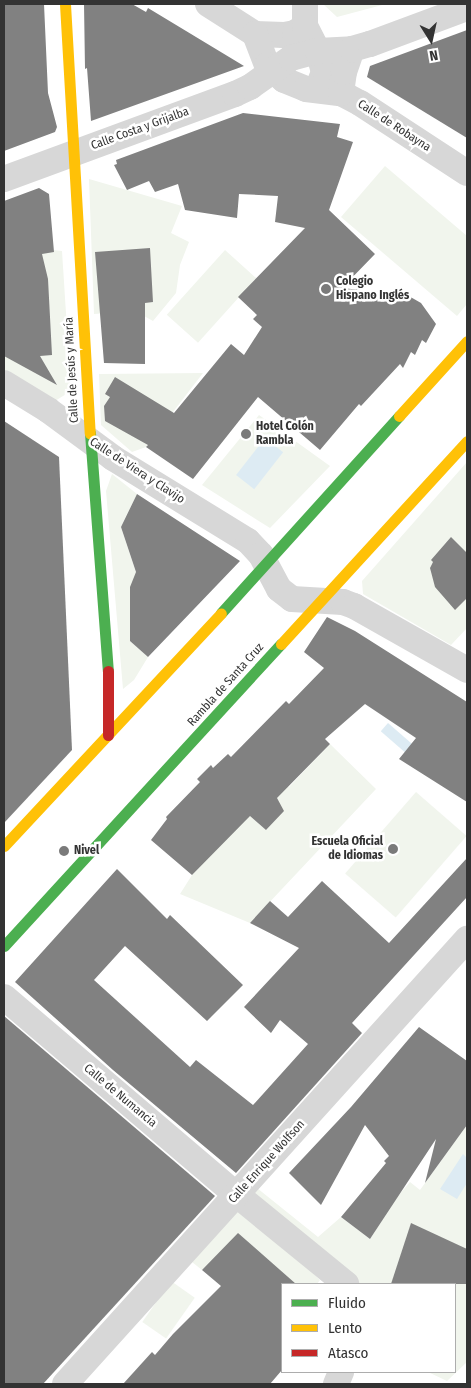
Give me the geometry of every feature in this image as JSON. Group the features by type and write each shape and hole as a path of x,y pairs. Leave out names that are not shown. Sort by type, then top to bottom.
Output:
{"main road":[{"name":"Calle de Jesús y María","path":"65,4 90,442 109,688 108,735"},
{"path":"4,846 266,563 467,341"},
{"name":"Rambla de Santa Cruz","path":"4,946 467,441"}],"street":[{"path":"208,4 255,34 284,36 295,33 305,15"},
{"path":"318,51 352,49 467,8"},
{"path":"305,15 318,51 329,92"},
{"path":"255,34 267,64 273,71"},
{"path":"329,92 344,72 352,49"},
{"name":"Calle Costa y Grijalba","path":"4,179 235,94 291,58 318,51"},
{"name":"Calle de Robayna","path":"273,71 294,86 329,92 360,103 467,173"},
{"name":"Calle de Viera y Clavijo","path":"4,383 48,410 112,458 248,541 266,563 274,582 283,593 298,601 343,602 354,606 467,670"},
{"name":"Calle Enrique Wolfson","path":"65,1384 467,939"},
{"name":"Calle de Numancia","path":"4,996 237,1195 345,1283"}],"shaded area":[{"path":"323,4 386,4 337,17"},
{"path":"385,166 467,236 467,304 457,316 341,217"},
{"path":"89,179 182,206 171,233 189,242 180,265 176,293 153,321 135,311 94,314"},
{"path":"18,246 62,251 71,391 55,401 4,370 4,251"},
{"path":"225,250 256,278 198,343 167,315"},
{"path":"203,373 146,447 132,452 101,425 99,374"},
{"path":"259,415 330,466 270,528 202,485"},
{"path":"265,438 283,452 254,489 236,475"},
{"path":"467,462 467,628 451,645 363,594 362,581"},
{"path":"112,474 137,494 121,527 136,572 130,641 148,657 134,680 123,689 106,491"},
{"path":"388,723 412,744 405,752 381,731"},
{"path":"330,744 376,789 250,923 180,894 192,875 249,815 266,830 283,811 271,787 280,778 289,787"},
{"path":"416,792 467,836 396,917 345,874"},
{"path":"467,1125 467,1362 456,1372 456,1283 358,1283 248,1196 257,1188 318,1237 341,1217 370,1239 398,1196 410,1182 420,1190"},
{"path":"463,1154 467,1158 467,1183 457,1199 440,1189"},
{"path":"241,1204 320,1280 318,1283 294,1283 238,1234 202,1270 192,1262"},
{"path":"171,1281 195,1298 166,1339 142,1322"},
{"path":"430,1373 455,1373 447,1381"}],"building":[{"path":"4,4 44,4 48,93 57,127 55,132 4,151"},
{"path":"84,4 132,4 146,12 148,8 244,66 91,121 87,68 85,69"},
{"path":"467,30 467,138 367,77 370,66"},
{"path":"243,113 340,124 337,137 353,142 329,210 375,254 342,288 407,295 421,303 436,324 426,343 422,340 415,355 411,352 403,368 400,364 361,406 359,404 320,450 258,397 193,479 146,447 148,445 105,421 104,406 110,397 105,394 115,377 174,413 231,344 244,355 262,327 253,319 257,315 238,297 305,228 275,222 278,196 239,194 237,218 185,210 178,184 155,192 149,181 127,190 114,165 117,164 116,160"},
{"path":"39,188 49,194 54,252 42,254 48,279 52,355 40,356 57,385 4,356 4,201"},
{"path":"150,248 153,302 145,303 145,364 104,363 95,252"},
{"path":"4,421 59,457 72,750 4,823"},
{"path":"137,494 240,561 148,657 130,641 130,587 136,572 121,527"},
{"path":"451,537 467,553 467,598 455,610 435,587 430,568 433,562 431,560"},
{"path":"327,617 355,631 467,702 467,802 399,759 416,738 365,704 325,739 330,744 277,798 284,811 266,830 250,816 192,875 151,840 167,819 166,817 200,782 197,779 211,765 213,768 228,754 231,757 286,701 289,704 324,668 304,652"},
{"path":"467,858 467,897 352,1023 362,1033 236,1173 113,1070 15,982 117,869 167,919 170,915 243,985 207,1021 125,946 94,980 190,1067 196,1060 253,1105 308,1044 280,1020 271,1033 244,1007 299,948 250,923 270,901 288,917 322,881 389,943"},
{"path":"4,1016 215,1196 43,1384 4,1384"},
{"path":"419,1027 467,1061 467,1125 425,1183 436,1139 370,1239 341,1217 386,1163 384,1161 389,1156 365,1125 321,1205 289,1173 351,1107"},
{"path":"411,1223 467,1249 467,1284 391,1283"},
{"path":"238,1233 295,1283 281,1283 281,1371 270,1384 123,1384 152,1352 155,1355 173,1334 221,1286 202,1270"}],"traffic: fast":[{"path":"221,613 399,416"},
{"path":"90,433 108,671"},
{"path":"4,946 281,644"}],"traffic: slow":[{"path":"65,4 90,433"},
{"path":"399,416 467,341"},
{"path":"281,644 467,441"},
{"path":"4,846 221,613"}],"traffic: jam":[{"path":"108,671 108,735"}],"place":[{"name":"Colegio Hispano Inglés","path":"326,289"},
{"name":"Hotel Colón Rambla","path":"246,434"},
{"name":"Escuela Oficial de Idiomas","path":"393,849"},
{"name":"Nivel","path":"64,851"}]}
